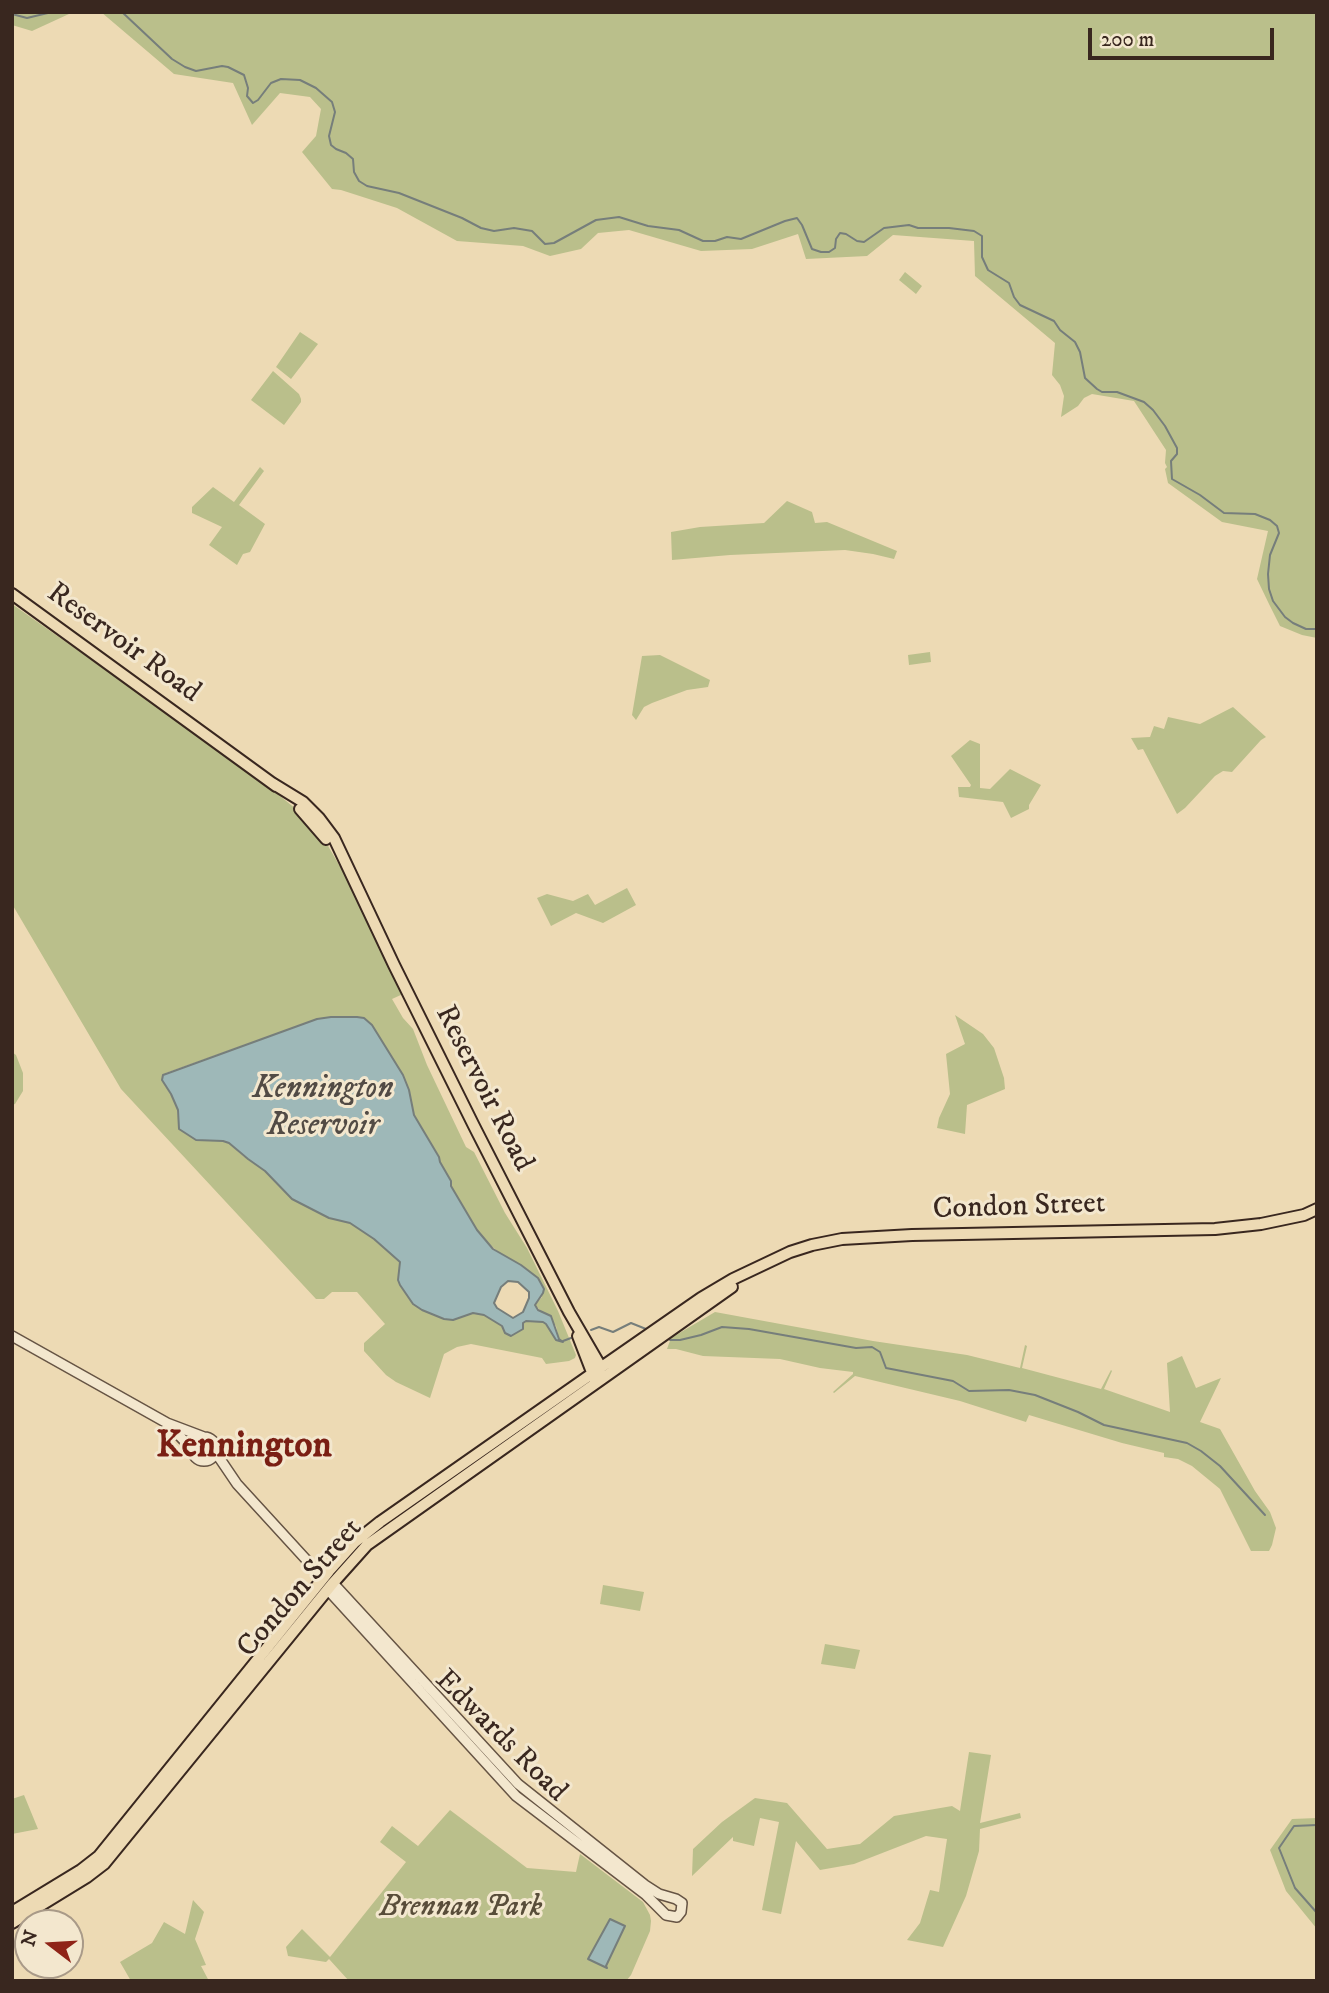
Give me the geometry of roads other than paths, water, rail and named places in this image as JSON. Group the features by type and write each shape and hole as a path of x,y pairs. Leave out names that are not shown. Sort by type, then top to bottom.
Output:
{"main road":[{"name":"Reservoir Road","path":"12,594 272,783 320,830 356,887 569,1312 596,1374"},
{"name":"Condon Street","path":"1270,1222 1317,1204"},
{"name":"Condon Street","path":"12,1912 99,1856 153,1798 317,1602 348,1549 372,1529 525,1427 596,1374 772,1260 812,1245 842,1239 912,1235 1214,1229 1270,1222 1304,1215 1317,1209"},
{"name":"Condon Street","path":"12,1923 104,1864 239,1683 328,1584"},
{"path":"239,1683 258,1667 265,1667"}],"street":[{"path":"12,1338 37,1349 167,1423 213,1441 216,1452 212,1459 204,1461 195,1456 192,1449 167,1423"},
{"path":"192,1449 196,1441 204,1437"},
{"name":"Edwards Road","path":"216,1452 237,1484 517,1784 645,1885 671,1898"},
{"name":"Edwards Road","path":"204,1461 237,1484"},
{"name":"Edwards Road","path":"328,1584 348,1612 511,1791 662,1910"},
{"path":"317,1602 329,1602 348,1612"},
{"path":"671,1898 682,1903 677,1917 669,1917 662,1910 671,1898"}],"water":[{"name":"Kennington Reservoir","path":"357,1017 364,1018 372,1025 403,1075 414,1115 477,1230 493,1249 538,1278 544,1289 535,1305 538,1310 551,1316 559,1339 563,1342 556,1340 543,1322 526,1321 523,1323 523,1329 511,1336 505,1333 502,1326 484,1315 473,1313 453,1320 422,1310 413,1304 400,1285 400,1262 374,1239 350,1223 329,1218 292,1199 265,1171 229,1143 196,1140 179,1129 178,1110 162,1080 163,1075 317,1019","holes":["508,1281 518,1282 529,1292 529,1298 523,1312 513,1318 494,1303 501,1287"]},
{"path":"610,1919 625,1926 607,1968 588,1959"}],"waterway":[{"path":"12,14 27,18 52,12"},
{"path":"122,12 172,59 185,67 196,71 222,66 244,75 248,88 247,96 253,103 271,83 281,79 300,80 316,88 332,102 335,112 329,136 331,145 353,159 354,172 359,181 367,186 399,193 481,228 494,231 514,228 532,231 545,244 554,243 596,220 619,217 648,226 679,230 703,241 715,241 727,237 741,239 797,218 812,249 821,252 829,252 835,248 840,233 864,242 884,228 909,225 918,228 974,231 982,236 982,257 988,270 1009,283 1020,305 1054,321 1060,330 1075,342 1080,352 1085,378 1102,392 1117,392 1144,402 1153,410 1177,448 1177,454 1171,461 1172,479 1224,513 1255,514 1277,526 1279,533 1270,555 1268,574 1273,601 1293,623 1306,629 1317,629"},
{"path":"591,1330 599,1327 613,1332 631,1323 646,1329"},
{"path":"670,1340 701,1335 722,1327 749,1329 856,1348 872,1347 880,1352 886,1368 953,1381 969,1391 1009,1390 1035,1395 1104,1425 1187,1443 1220,1466 1265,1515"},
{"path":"563,1341 571,1338"},
{"path":"1317,1825 1294,1826 1279,1848 1295,1888 1317,1913"}],"district":[{"name":"Kennington","path":"244,1448"}],"park label":[{"name":"Brennan Park","path":"461,1909"}]}
